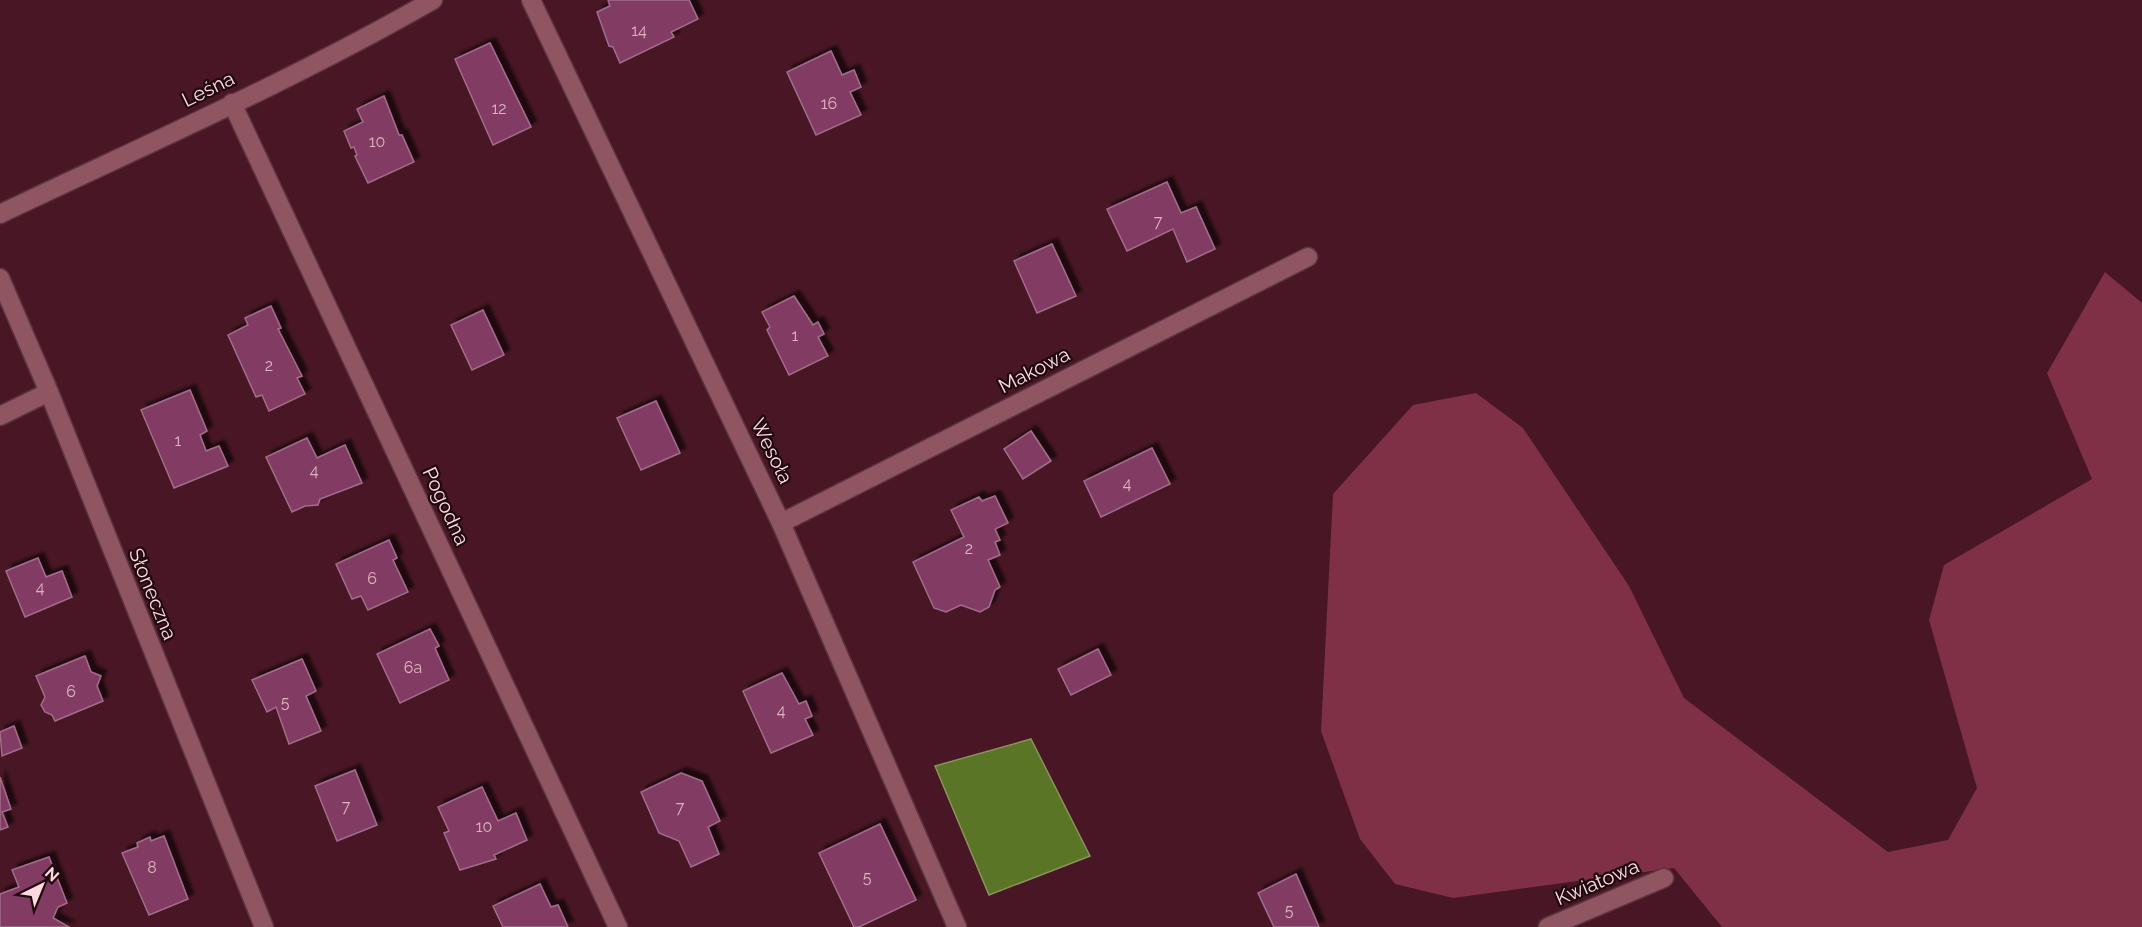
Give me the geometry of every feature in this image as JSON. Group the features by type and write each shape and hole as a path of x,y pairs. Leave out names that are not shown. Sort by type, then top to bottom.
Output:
{"street":[{"name":"Leśna","path":"0,214 381,30 433,0"},
{"name":"Wesoła","path":"531,0 781,523 957,927"},
{"name":"Pogodna","path":"232,103 618,927"},
{"name":"Makowa","path":"781,523 1308,257"},
{"name":"Słoneczna","path":"0,278 49,392 264,927"},
{"path":"0,416 49,392"},
{"name":"Kwiatowa","path":"1548,927 1664,878"}],"shaded area":[{"path":"2105,272 2142,303 2142,927 1722,927 1674,868 1453,898 1395,884 1360,839 1321,731 1333,494 1413,405 1476,393 1523,428 1629,586 1684,698 1888,852 1948,840 1977,788 1929,620 1944,565 2092,479 2047,373"},
{"path":"1031,739 1090,856 989,895 935,766"}],"building":[{"path":"608,0 689,0 698,19 671,32 674,37 620,63 613,47 609,46 597,12 610,6"},
{"path":"490,43 531,127 493,145 455,59"},
{"path":"831,51 842,75 854,70 861,87 850,92 861,115 816,135 787,72"},
{"path":"384,96 399,135 402,135 414,162 368,183 355,156 357,155 354,147 351,148 344,131 363,122 357,109"},
{"path":"1167,182 1181,213 1196,207 1215,249 1187,262 1173,229 1127,251 1107,209"},
{"path":"1052,244 1076,296 1037,313 1014,261"},
{"path":"794,296 813,325 818,322 824,334 818,337 828,356 789,375 767,330 770,327 762,312"},
{"path":"271,306 281,328 278,329 302,376 297,378 305,394 269,411 262,395 256,397 228,335 248,325 245,318"},
{"path":"483,310 504,355 472,370 451,325"},
{"path":"190,390 207,431 200,435 206,451 219,446 228,466 174,488 141,410"},
{"path":"656,401 680,453 641,470 617,418"},
{"path":"1031,431 1051,461 1023,479 1004,449"},
{"path":"307,438 317,458 345,445 362,483 320,499 318,505 305,506 292,512 266,457"},
{"path":"1152,448 1170,484 1101,517 1084,481"},
{"path":"995,496 1008,523 995,529 1000,540 995,542 1000,555 988,560 1000,587 995,590 989,607 980,612 961,605 946,612 934,608 913,562 964,537 951,510 979,497 982,501"},
{"path":"389,540 397,558 393,560 408,592 368,610 361,596 352,599 336,564"},
{"path":"38,558 46,577 62,571 72,597 25,617 6,571"},
{"path":"430,629 439,646 435,648 449,680 400,703 377,654"},
{"path":"1098,649 1111,675 1071,695 1058,669"},
{"path":"85,656 91,672 101,676 97,686 103,701 55,721 41,705 45,697 36,676"},
{"path":"302,659 316,691 306,696 321,731 289,744 276,707 267,712 252,680"},
{"path":"782,673 799,704 806,701 812,716 805,719 813,735 771,753 743,691"},
{"path":"14,726 22,748 2,756 0,732"},
{"path":"355,770 377,825 337,841 315,786"},
{"path":"681,773 702,781 720,821 708,827 719,854 691,867 679,841 659,833 641,792"},
{"path":"0,777 11,809 2,812 8,827 0,830"},
{"path":"482,787 498,821 516,813 527,840 494,855 496,859 460,870 444,833 449,831 438,807"},
{"path":"880,824 916,900 859,927 854,927 819,853"},
{"path":"164,836 188,899 149,915 122,853 138,847 137,843 150,837 151,841"},
{"path":"49,857 67,903 58,907 53,918 69,927 0,927 0,894 19,887 12,870"},
{"path":"1296,874 1319,927 1274,927 1258,893"},
{"path":"540,884 551,907 558,905 568,927 503,927 493,906"}]}
